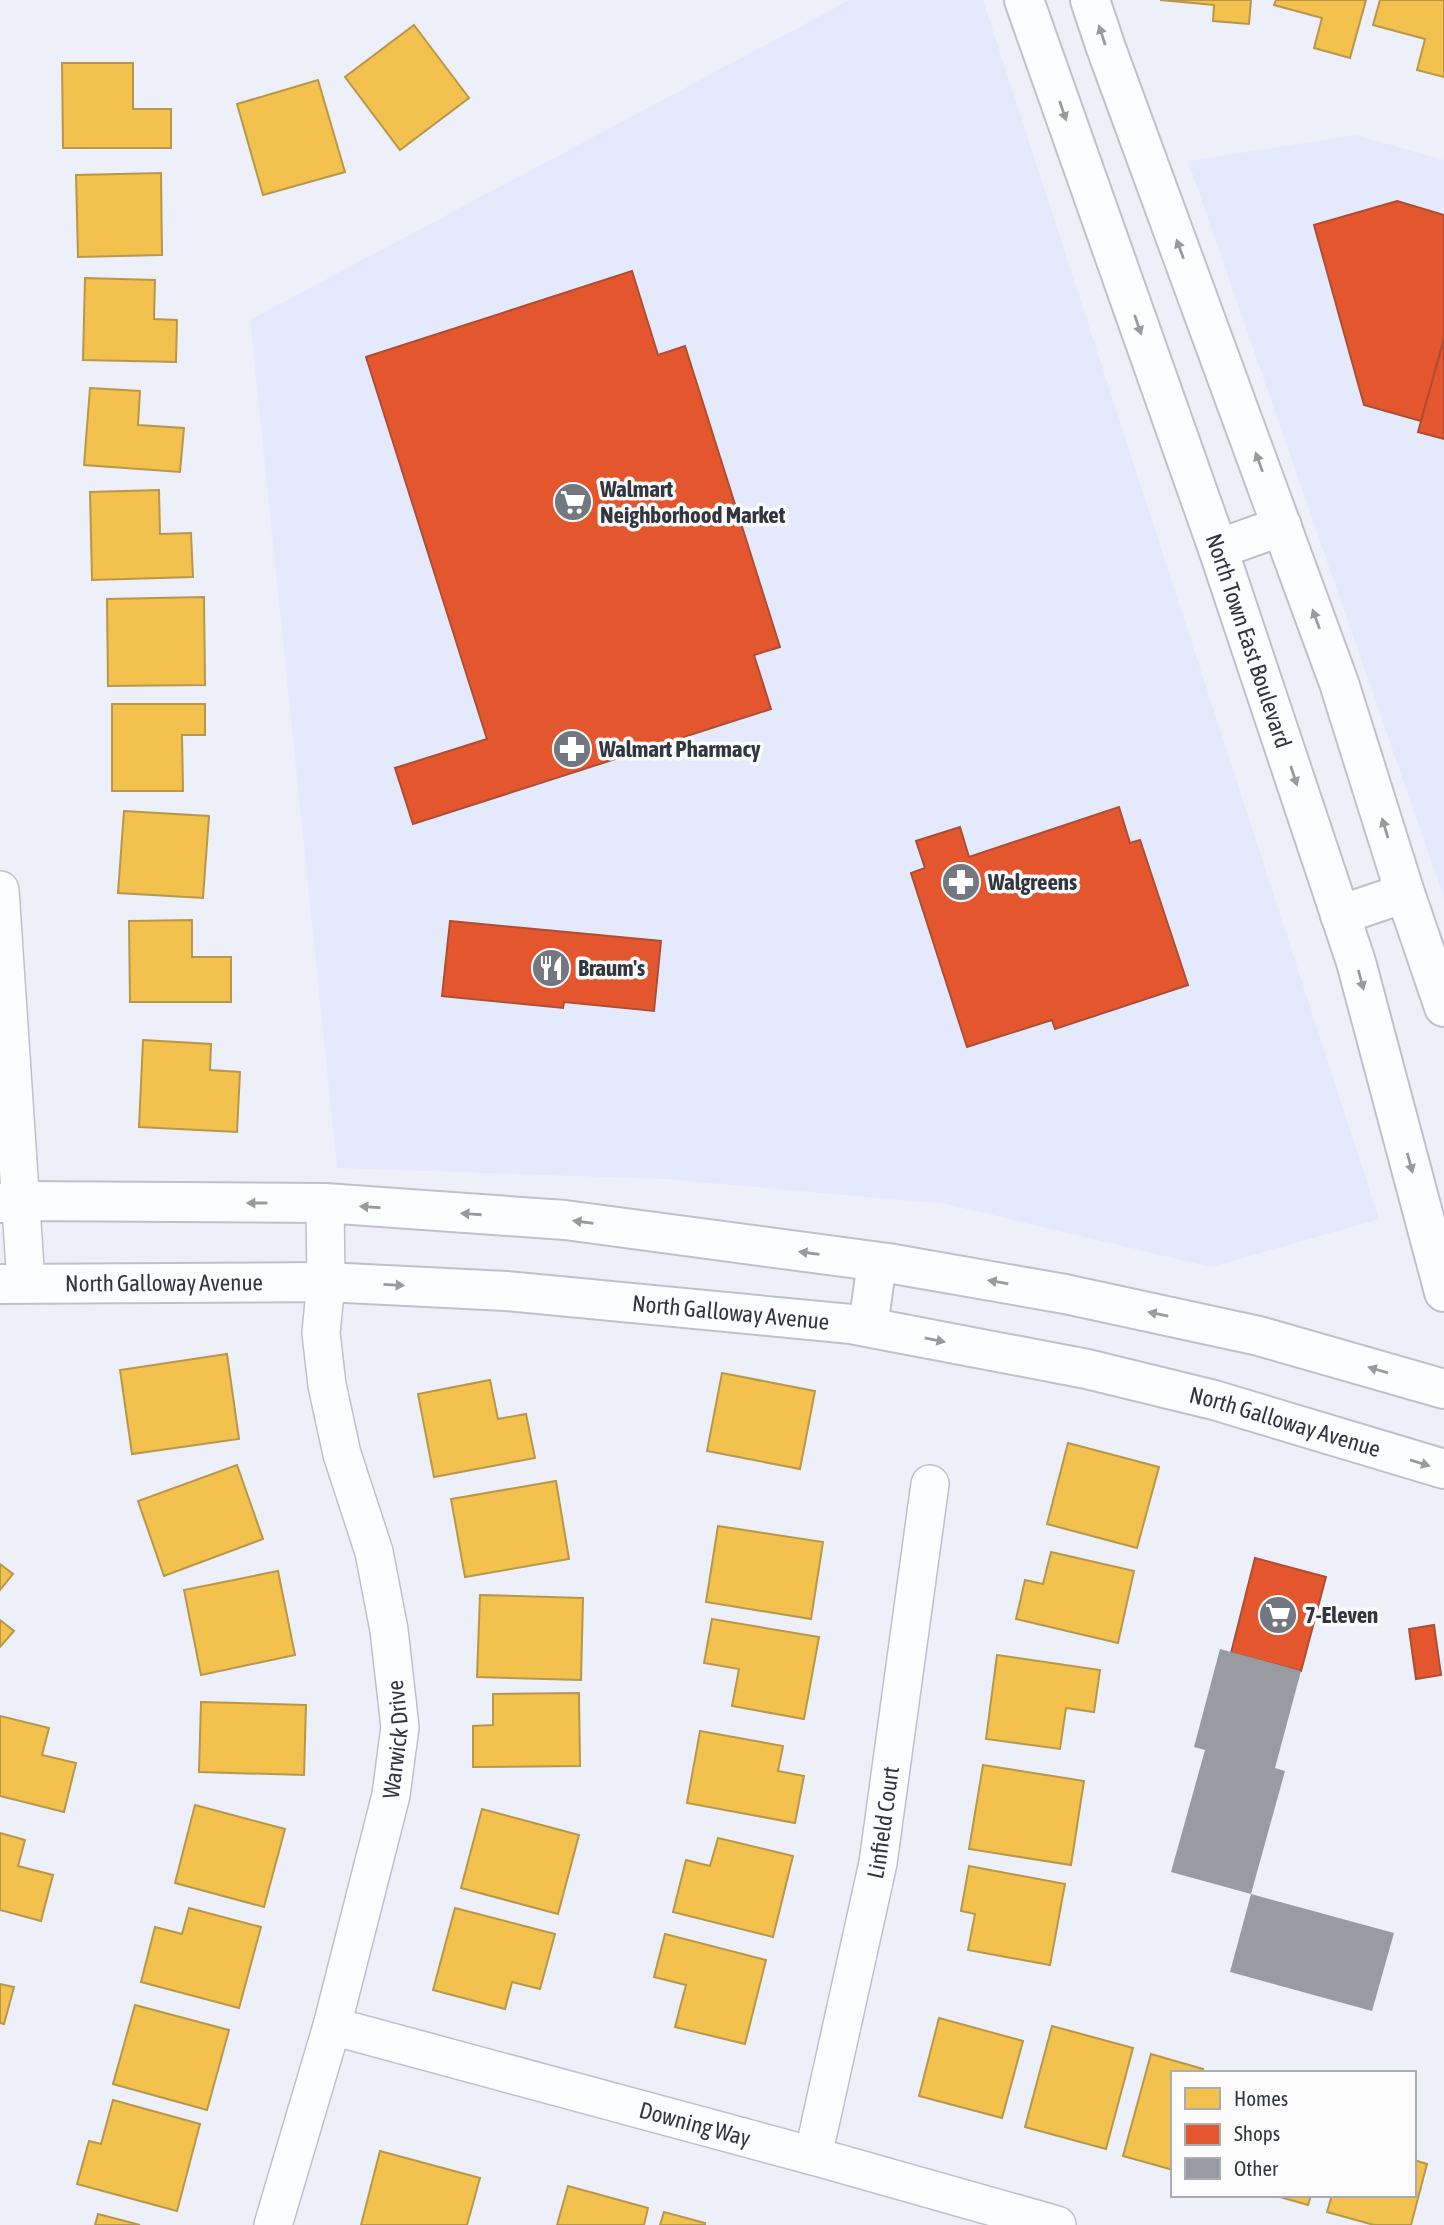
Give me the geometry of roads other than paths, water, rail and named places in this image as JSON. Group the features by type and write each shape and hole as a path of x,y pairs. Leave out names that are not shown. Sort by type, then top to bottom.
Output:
{"main road":[{"name":"North Town East Boulevard","path":"1024,0 1218,549 1356,962 1444,1292"},
{"path":"1090,0 1339,683 1444,1007"},
{"path":"1218,549 1282,526"},
{"path":"1340,915 1405,893"},
{"path":"10,1202 325,1203 565,1220 877,1262 1065,1294 1259,1336 1444,1389"},
{"path":"868,1327 877,1262"},
{"name":"North Galloway Avenue","path":"13,1283 326,1282 506,1291 868,1327 1087,1369 1214,1400 1444,1469"}],"street":[{"path":"0,890 13,1283"},
{"name":"Warwick Drive","path":"273,2225 332,2026 391,1795 400,1727 389,1630 374,1552 342,1454 327,1385 321,1333 326,1282 325,1203"},
{"name":"Linfield Court","path":"813,2156 878,1863 930,1484"},
{"name":"Downing Way","path":"332,2026 1057,2225"}],"place":[{"name":"Walmart Neighborhood Market","path":"573,502"},
{"name":"Walmart Pharmacy","path":"572,749"},
{"name":"Walgreens","path":"961,882"},
{"name":"Braum's","path":"551,968"},
{"name":"7-Eleven","path":"1278,1615"}]}
